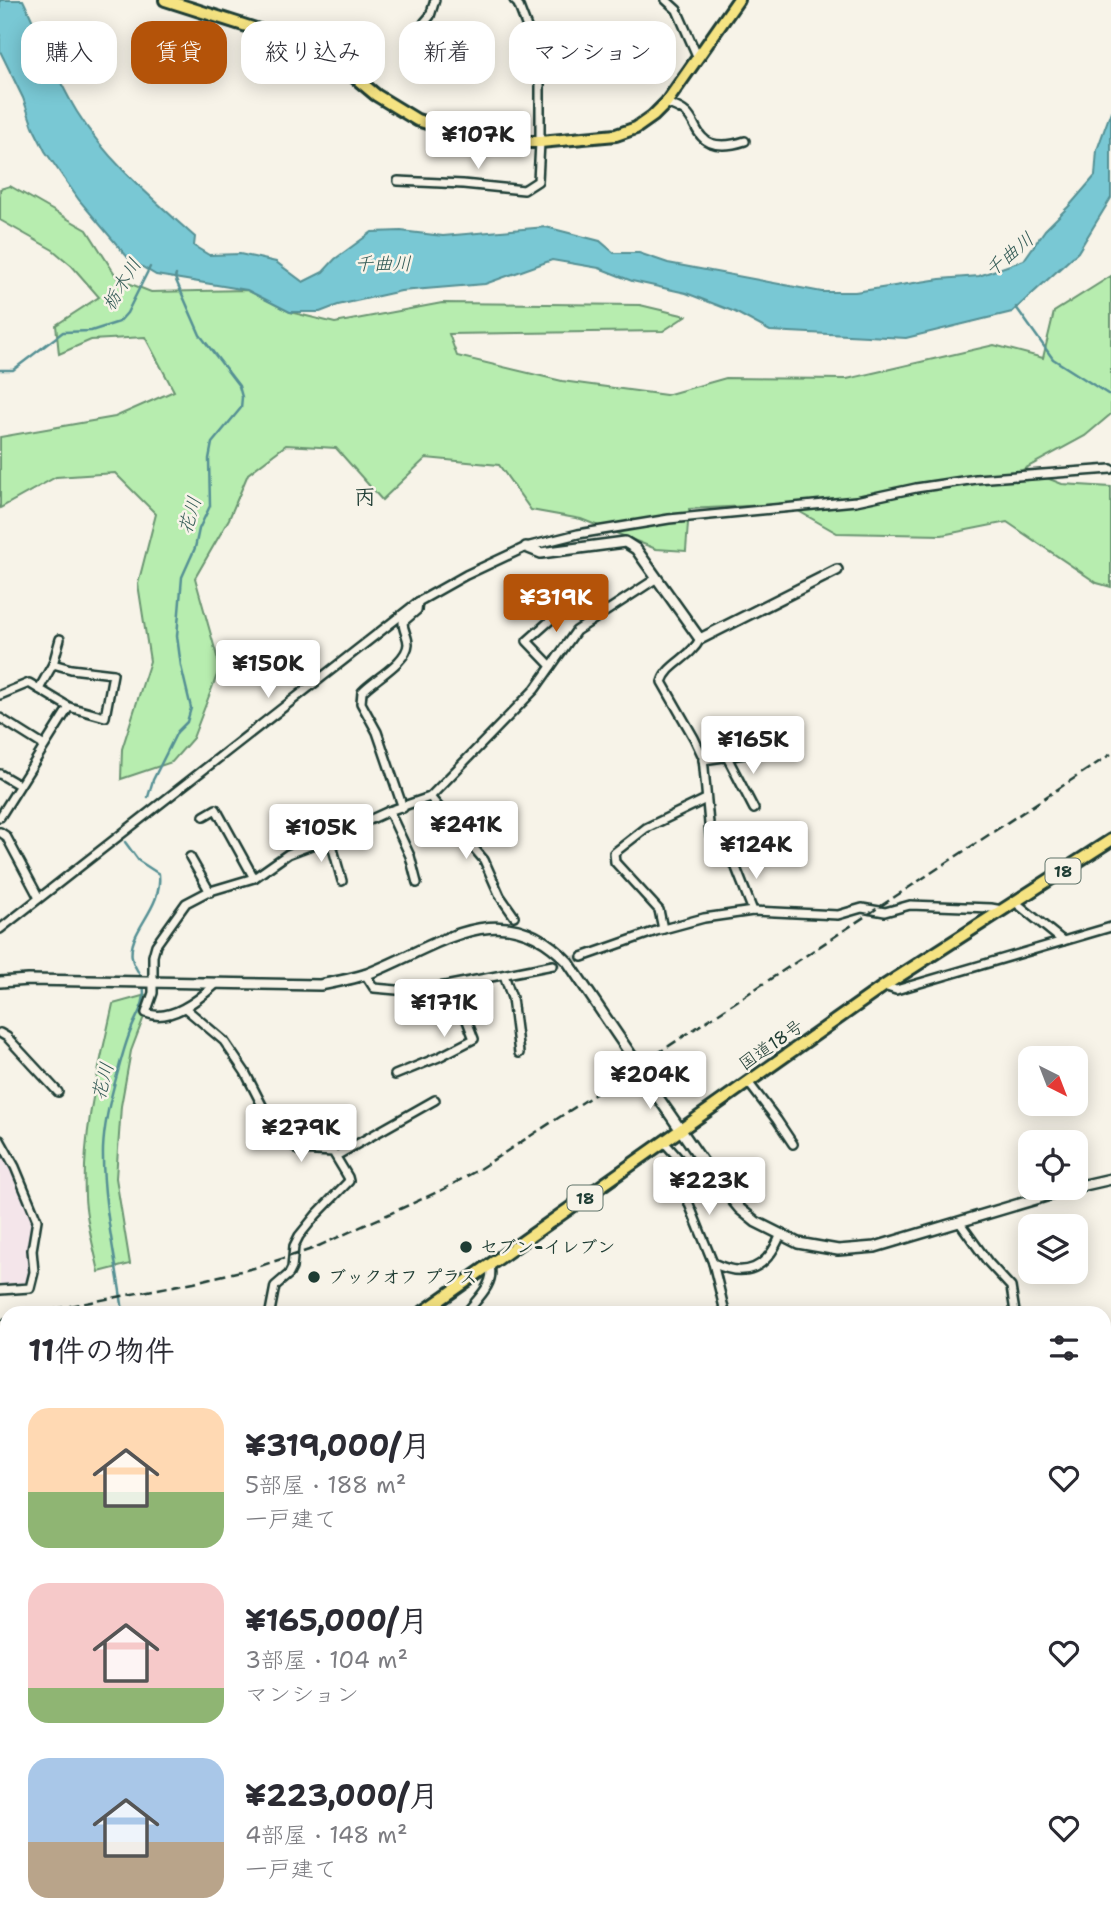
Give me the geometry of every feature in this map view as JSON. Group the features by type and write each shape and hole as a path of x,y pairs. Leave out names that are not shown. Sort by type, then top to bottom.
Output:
{"main road":[{"path":"165,0 284,38 339,64 376,95 417,120 470,136 507,142 540,142 616,135 636,128 666,103 738,0"},
{"name":"国道18号","path":"430,1306 490,1267 884,986 1111,840"}],"street":[{"path":"426,21 435,0"},
{"path":"398,181 524,190 538,181 540,61 514,0"},
{"path":"666,0 677,10 698,58"},
{"path":"666,103 685,112 694,122 701,137 710,143 732,145 745,141"},
{"path":"0,929 418,602 466,575 526,547 578,534 669,519 856,501 976,479 1111,469"},
{"path":"526,547 541,553 625,542 636,549 700,639"},
{"path":"753,911 733,860 710,835 703,760 694,738 662,682 665,673 694,651 700,639 837,570"},
{"path":"215,985 186,1008 153,1017 146,1013 151,1003 150,983 156,945 186,903 254,878 288,854 389,811 430,797 535,689 576,631 657,578"},
{"path":"551,666 527,640 572,601"},
{"path":"402,808 377,732 361,703 362,692 401,660 408,647 403,631 404,622 417,610 418,602"},
{"path":"39,689 53,664 60,639"},
{"path":"0,695 29,683 69,707 105,717 113,674 53,664"},
{"path":"0,817 69,707"},
{"path":"0,718 43,745"},
{"path":"703,760 745,754 752,745 770,733"},
{"path":"727,757 754,809"},
{"path":"0,774 19,785"},
{"path":"430,797 484,860 500,896 514,916"},
{"path":"663,929 659,910 615,862 614,853 646,828 706,799"},
{"path":"204,816 216,809 254,878"},
{"path":"389,811 410,856 417,883"},
{"path":"0,831 13,847 39,898"},
{"path":"330,838 342,881"},
{"path":"190,857 210,892"},
{"path":"1015,902 1063,941"},
{"path":"582,957 663,929 704,918 753,911 838,915 862,908 885,912 910,905 1002,910"},
{"path":"0,982 28,980 320,985 365,974 468,931 502,926 546,942 568,962 714,1178 755,1223 780,1236 822,1248 856,1250 875,1247 1036,1200"},
{"path":"884,986 896,990 1111,927"},
{"path":"365,974 374,988 408,991 553,965"},
{"path":"504,975 512,998 519,1053"},
{"path":"395,1075 474,1039 466,1018 445,986"},
{"path":"186,1008 224,1041 268,1116 298,1150 333,1152 349,1181 299,1236 294,1246 289,1274 275,1286 271,1306"},
{"path":"0,1033 7,1037 58,1092"},
{"path":"748,1082 793,1144"},
{"path":"336,1156 435,1100"},
{"path":"0,1140 15,1167 37,1220 32,1250 34,1272 30,1288 0,1290"},
{"path":"664,1142 687,1168 689,1204 713,1264 724,1306"},
{"path":"1088,1185 1111,1179"},
{"path":"960,1223 988,1262 1011,1287 1014,1306"},
{"path":"713,1264 729,1270 760,1266 772,1254 780,1236"},
{"path":"472,1306 491,1281 490,1267"}],"shaded area":[{"path":"0,1140 37,1220 30,1288 0,1290"}],"green space":[{"path":"10,186 87,230 118,279 151,292 247,290 290,312 335,323 442,303 640,305 686,316 663,331 449,334 457,356 562,381 666,395 726,378 847,379 994,345 1043,358 1054,312 1111,276 1111,414 1085,436 1024,469 1062,484 1111,487 1111,587 1097,583 1007,522 942,535 837,533 786,504 689,509 686,551 656,549 581,519 531,510 499,465 426,458 382,500 336,448 286,445 248,474 229,519 195,578 220,667 193,738 172,762 121,779 122,749 150,661 138,584 156,514 115,473 56,477 0,508 0,437 115,417 174,391 145,337 91,340 59,354 56,325 99,297 72,266 53,250 0,220 0,189"},
{"path":"153,993 131,1051 121,1106 116,1178 130,1264 99,1272 85,1197 86,1148 97,1076 113,1004"}],"water":[{"name":"千曲川","path":"0,0 23,0 33,21 21,21 21,84 62,84 77,112 102,147 131,178 195,237 194,246 209,255 240,254 276,262 303,282 323,272 335,259 372,232 401,231 443,236 546,227 600,241 614,253 639,253 668,263 822,292 855,292 979,276 1024,260 1045,230 1095,176 1097,150 1111,111 1111,198 1078,252 1012,312 906,338 770,331 735,312 686,293 632,281 599,268 552,260 485,284 401,291 338,305 320,312 290,312 247,290 156,275 129,259 79,200 45,151 0,51"}],"waterway":[{"name":"栃木川","path":"0,370 13,370 63,332 91,331 119,322 127,313 150,267"},
{"name":"花川","path":"148,797 153,780 177,732 187,722 191,708 177,636 182,577 210,506 209,459 212,443 241,408 242,397 239,386 200,335 176,275"},
{"path":"1016,307 1053,359 1111,396"},
{"name":"花川","path":"125,842 139,861 159,874 156,898 132,948 133,961 141,978"},
{"name":"花川","path":"122,1306 107,1211 103,1149 112,1093 127,1041 143,1003 143,985"}],"tunnel":[{"path":"553,965 582,957"}],"railway":[{"path":"71,1306 254,1268 312,1249 444,1189 628,1073 1111,754"}],"place":[{"name":"セブン-イレブン","path":"466,1247"},
{"name":"ブックオフ プラス","path":"314,1277"}],"district":[{"name":"丙","path":"365,497"}]}
